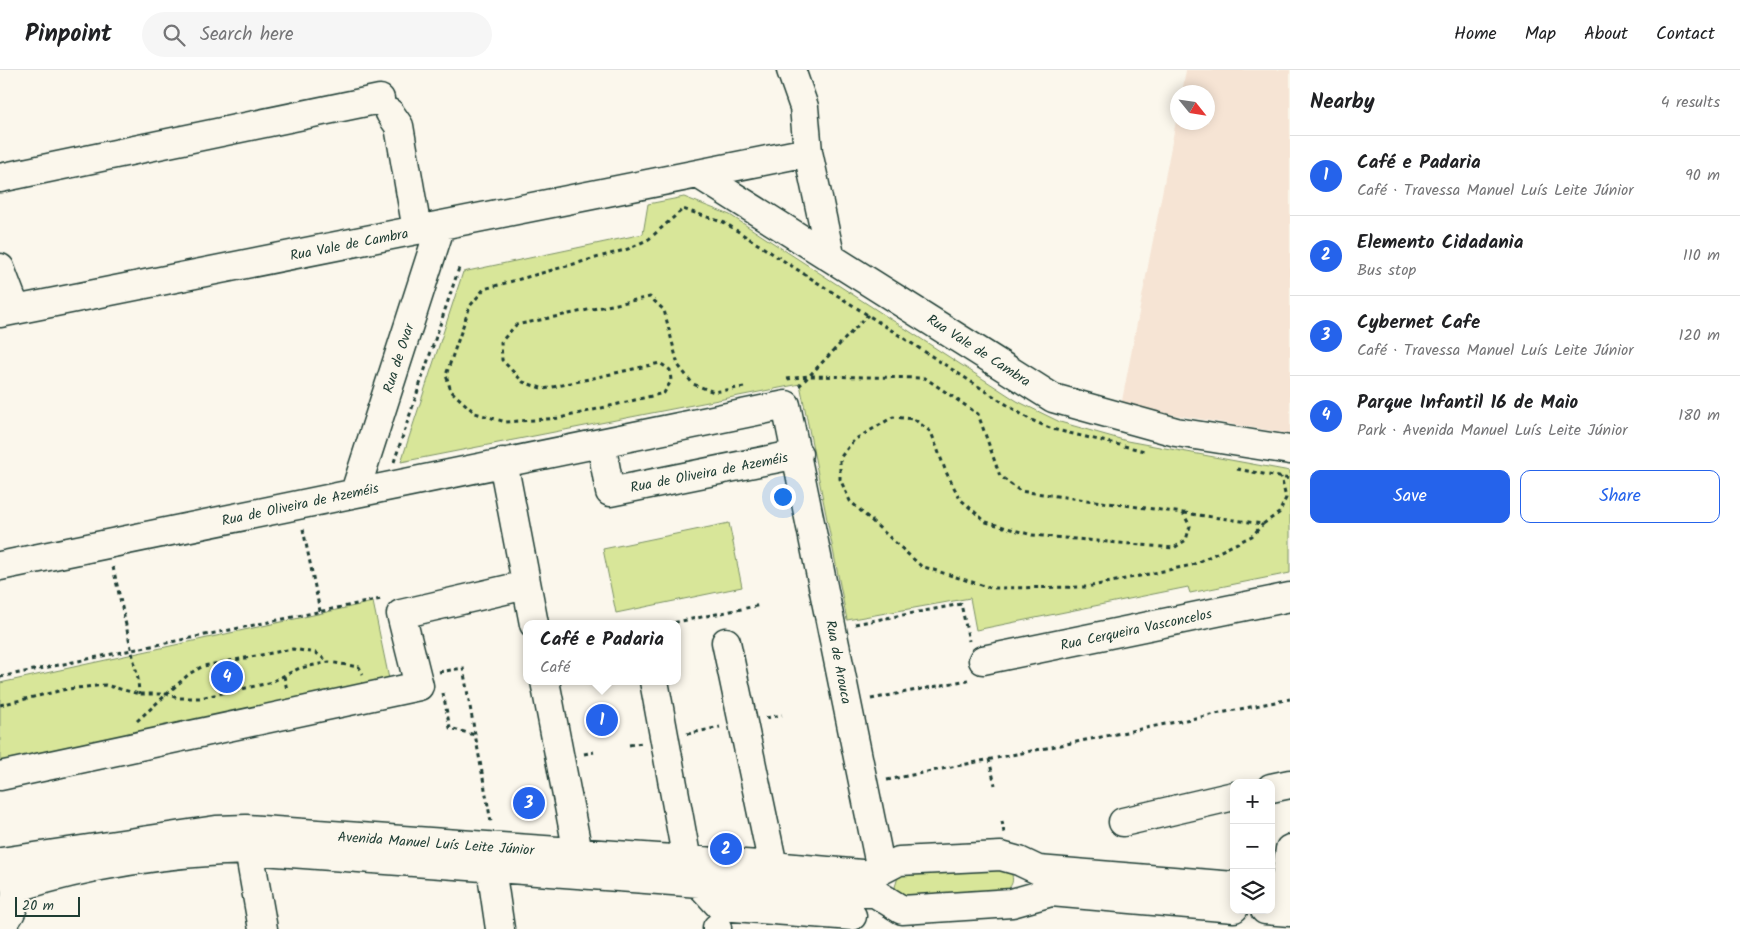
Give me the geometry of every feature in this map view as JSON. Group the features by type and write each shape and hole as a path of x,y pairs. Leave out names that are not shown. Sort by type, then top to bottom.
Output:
{"street":[{"path":"791,70 804,107 808,152 830,255"},
{"path":"0,178 385,106 399,126 429,228"},
{"name":"Rua Vale de Cambra","path":"8,311 808,152"},
{"name":"Rua Vale de Cambra","path":"698,174 830,255 1053,398 1176,432 1290,450"},
{"name":"Rua de Ovar","path":"355,492 429,228"},
{"path":"0,268 8,311"},
{"name":"Rua de Oliveira de Azeméis","path":"0,566 355,492 786,405 798,454 610,492 600,443"},
{"name":"Rua de Arouca","path":"798,454 876,879"},
{"path":"503,462 533,620"},
{"path":"0,776 419,686 401,614 526,585"},
{"name":"Rua Cerqueira Vasconcelos","path":"976,660 1290,597"},
{"path":"726,642 780,888"},
{"path":"546,685 578,853"},
{"path":"655,685 693,872 720,906 780,888 852,916"},
{"path":"1275,787 1290,784"},
{"path":"1123,822 1230,797"},
{"name":"Avenida Manuel Luís Leite Júnior","path":"1,862 216,830 246,829 578,853 780,888 876,879 899,861 1001,856 1019,861 1034,883 1051,892 1230,908"},
{"path":"1284,896 1290,849"},
{"path":"248,850 263,929"},
{"name":"Avenida Manuel Luís Leite Júnior","path":"1,862 11,874 16,888 46,878 118,864 218,851 248,850 492,868 693,872"},
{"path":"492,868 500,929"},
{"name":"Avenida Manuel Luís Leite Júnior","path":"876,879 902,910 1012,903 1034,883 1230,886"},
{"path":"0,925 12,912 16,888"}],"path":[{"path":"683,209 649,239 628,249 484,289 470,306 446,376 451,390 475,413 506,422 560,418 664,393 671,381 670,370 660,363 544,389 523,382 502,360 501,342 516,325 650,297 664,310 678,365 694,384 714,392 752,385"},
{"path":"399,467 393,464 460,265"},
{"path":"796,389 868,315"},
{"path":"780,380 809,376 925,378 978,414 1000,476 1020,491 1263,524"},
{"path":"1183,513 1190,526 1186,540 1174,548 1032,535 986,522 960,499 946,472 930,432 914,419 893,417 854,440 840,458 840,479 850,501 921,566 992,588 1087,587 1192,565 1252,536 1263,524 1278,513 1286,498 1281,477"},
{"path":"302,526 320,612"},
{"path":"113,563 139,694"},
{"path":"0,677 387,598"},
{"path":"845,626 961,604 976,660 870,700"},
{"path":"681,621 761,605"},
{"path":"167,694 190,674 203,666 222,662 293,649 316,653 329,662"},
{"path":"0,705 67,689 105,685 139,694 167,694 177,698 200,698 269,683 300,668 329,662 359,667 373,696"},
{"path":"439,672 463,668 492,829"},
{"path":"442,689 450,728 475,735"},
{"path":"886,780 1290,699"},
{"path":"629,745 782,715"},
{"path":"580,755 594,752"},
{"path":"990,759 995,785"},
{"path":"1002,822 1004,829"}],"shaded area":[{"path":"1186,70 1290,70 1290,434 1121,406 1174,130 1215,130 1215,85 1183,85"}],"green space":[{"path":"684,197 730,215 1017,401 1060,422 1127,441 1290,471 1290,573 1190,593 1188,587 976,630 970,598 847,620 800,384 401,462 463,272 643,234 648,204"},
{"path":"729,523 742,587 616,613 603,549"},
{"path":"373,602 389,679 0,763 0,683"},
{"path":"1004,867 1011,871 1012,878 1010,887 1005,892 908,898 899,894 895,887 898,877 908,873"}],"place":[{"name":"Parque Infantil 16 de Maio","path":"227,677"},
{"name":"Café e Padaria","path":"602,720"},
{"name":"Cybernet Cafe","path":"529,803"},
{"name":"Elemento Cidadania","path":"726,849"}]}
